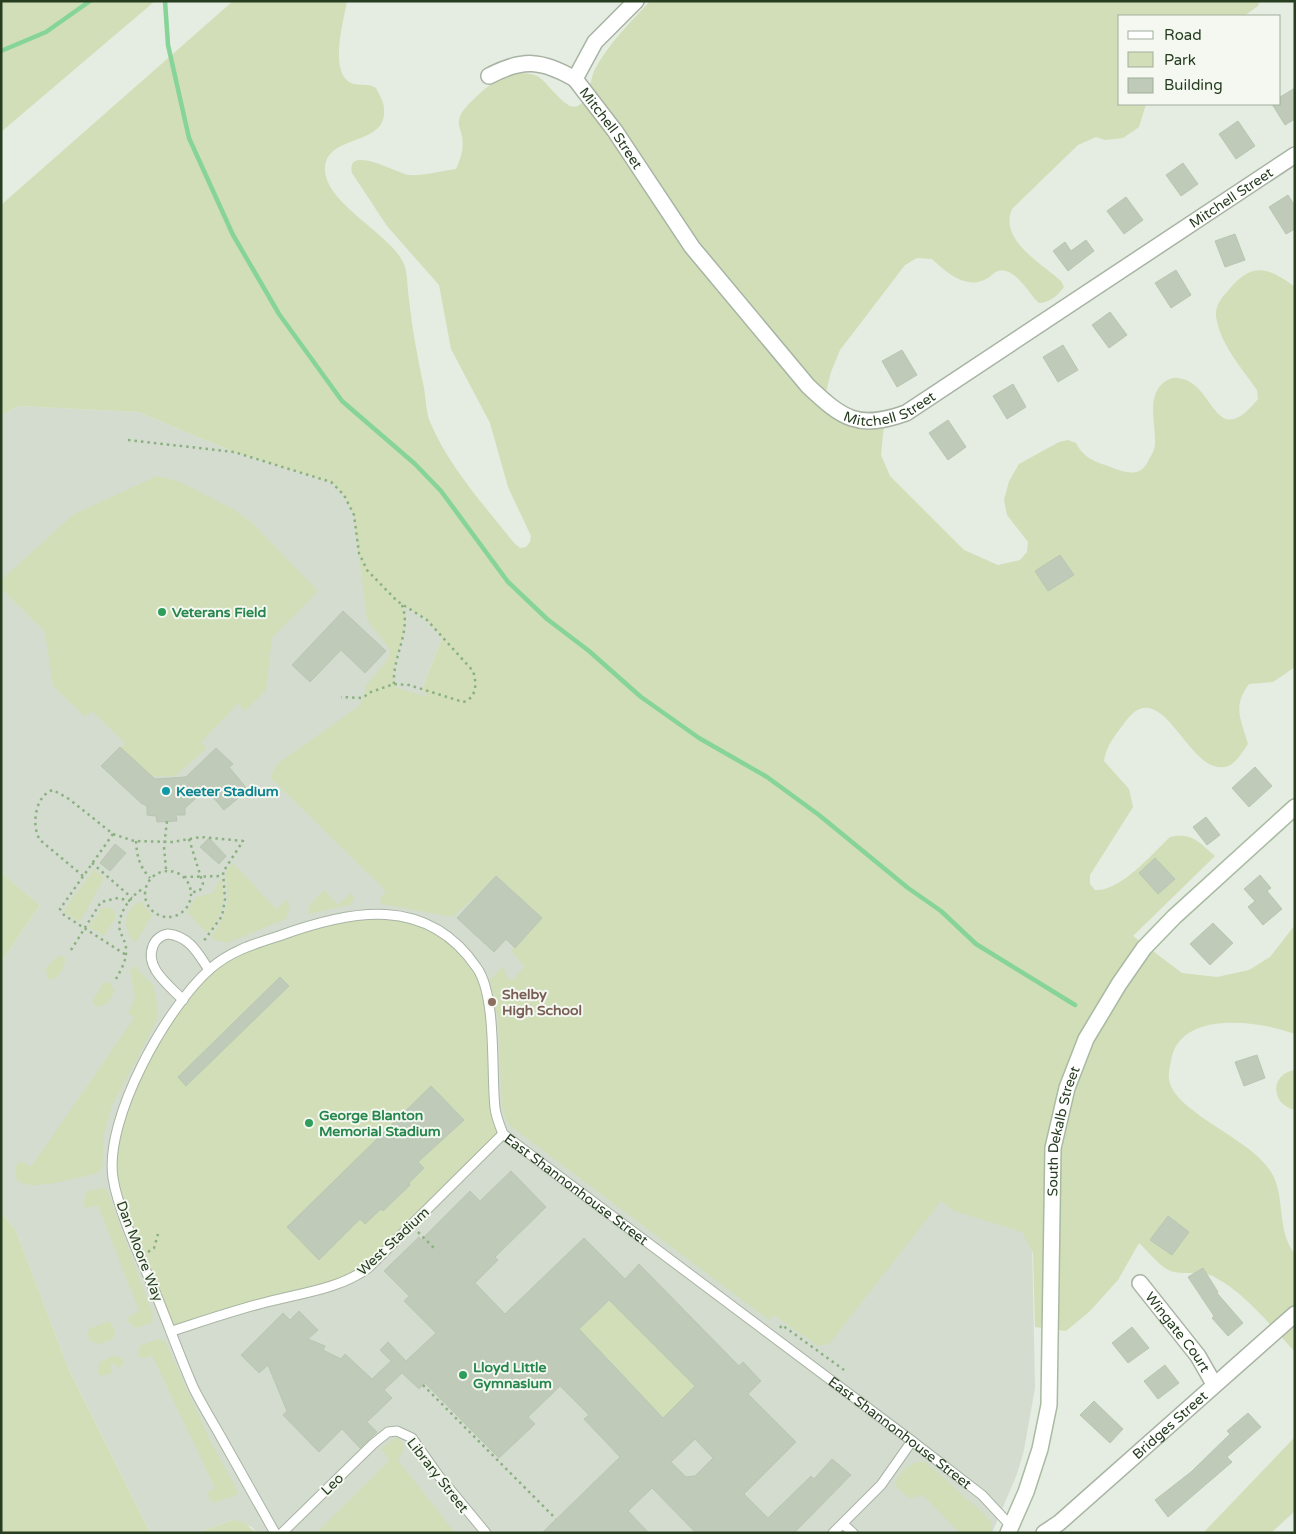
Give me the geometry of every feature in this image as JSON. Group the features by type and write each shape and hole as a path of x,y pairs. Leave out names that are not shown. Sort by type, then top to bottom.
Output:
{"street":[{"name":"Mitchell Street","path":"575,79 594,42 636,1"},
{"name":"Mitchell Street","path":"489,76 519,63 538,64 558,69 575,79 615,131 692,247 808,386 826,403 846,417 868,422 885,420 906,413 1295,155"},
{"name":"South Dekalb Street","path":"1012,1530 1040,1449 1049,1405 1053,1148 1067,1088 1086,1039 1119,984 1144,948 1174,917 1295,807"},
{"name":"Wingate Court","path":"1140,1283 1198,1356 1214,1384"},
{"name":"Bridges Street","path":"1044,1533 1059,1523 1295,1314"}],"lane":[{"name":"East Shannonhouse Street","path":"210,970 235,951 334,918 382,913 419,920 452,938 479,971 487,991 495,1112 503,1134 982,1495 1012,1530"},
{"path":"183,1000 152,964 150,959 152,947 156,941 168,934 181,936 210,970"},
{"name":"Dan Moore Way","path":"210,970 183,1000 161,1032 134,1082 114,1138 113,1178 139,1255 195,1390 275,1533"},
{"name":"West Stadium","path":"172,1331 265,1302 335,1286 354,1278 368,1268 503,1134"},
{"name":"Library Street","path":"384,1435 397,1431 412,1438 438,1475 486,1533"},
{"name":"Leo","path":"282,1533 384,1435"},
{"path":"833,1533 881,1485 912,1441"},
{"path":"842,1524 853,1533"}],"path":[{"path":"128,440 234,452 331,482 344,495 354,515 359,553 367,570 401,604 427,620 473,671 476,681 470,700 463,702 409,685 394,684 371,692 362,698 341,698"},
{"path":"394,684 394,669 405,625 405,614 401,604"},
{"path":"83,876 40,840 36,834 36,816 44,796 48,792 57,792 113,834 136,841 166,842 201,836 243,841 222,876 225,900 222,916 196,952"},
{"path":"166,870 164,848 167,822"},
{"path":"113,834 60,909 64,915 126,954"},
{"path":"189,839 202,876 202,888 191,893"},
{"path":"136,841 137,856 142,870 150,878"},
{"path":"92,863 131,900"},
{"path":"116,979 126,954 120,922 131,900 145,888 150,878 166,870 174,871 184,877 188,880 191,893 189,904 178,915 162,917 155,914 146,903 145,888"},
{"path":"184,877 222,876"},
{"path":"71,950 101,902 118,898 131,900"},
{"path":"411,1225 436,1250"},
{"path":"139,1255 154,1248 158,1234"},
{"path":"423,1385 556,1519"}],"shaded area":[{"name":"Shelby High School","path":"18,406 138,412 234,452 331,482 344,495 408,609 427,620 442,638 422,689 1028,1041 1035,1388 1024,1450 1017,1474 992,1533 256,1533 252,1527 233,1520 197,1533 150,1533 68,1368 16,1231 1,1212 1,962 40,905 1,873 1,416"}],"green space":[{"path":"1,1 155,1 1,132"},
{"path":"233,1 347,1 339,47 341,71 346,79 354,84 368,85 376,88 384,109 382,121 376,129 335,149 328,157 325,168 327,181 334,193 345,205 384,239 403,262 407,275 413,333 430,422 457,470 479,500 520,548 526,547 530,542 531,536 508,487 490,423 451,349 439,285 387,226 352,173 352,164 364,160 409,175 456,169 461,157 463,141 459,127 461,114 482,91 496,81 513,75 521,73 537,76 568,105 578,106 585,100 593,73 607,50 650,1 1260,1 1258,6 1245,15 1118,15 1118,105 1146,105 1139,127 1123,138 1105,140 1096,137 1078,145 1012,209 1011,231 1017,241 1024,250 1061,281 1064,287 1053,298 1039,303 1016,277 1006,271 997,271 979,282 964,281 950,274 932,259 917,258 905,265 840,350 831,372 823,404 884,425 881,455 890,476 964,550 998,565 1020,560 1027,552 1028,542 1007,515 1004,500 1009,481 1019,464 1059,442 1068,440 1076,443 1085,455 1096,462 1123,471 1140,471 1153,453 1155,446 1154,398 1161,385 1171,378 1191,382 1223,418 1232,419 1243,414 1258,399 1257,390 1232,355 1222,336 1216,316 1217,306 1243,276 1259,270 1275,274 1295,287 1295,667 1273,682 1249,684 1239,706 1248,744 1238,758 1228,766 1211,765 1198,755 1163,715 1151,708 1138,710 1125,722 1109,745 1104,761 1129,789 1133,807 1090,875 1090,884 1095,890 1115,885 1135,871 1170,837 1190,837 1215,856 1133,936 1182,973 1217,977 1249,970 1270,957 1295,925 1295,1034 1262,1025 1242,1023 1223,1023 1205,1026 1189,1033 1177,1044 1171,1061 1169,1080 1174,1092 1185,1104 1248,1148 1261,1160 1276,1181 1285,1235 1295,1254 1295,1352 1248,1302 1227,1285 1206,1274 1180,1273 1169,1270 1160,1264 1139,1243 1118,1280 1089,1312 1066,1331 1035,1327 1033,1253 1022,1232 954,1211 941,1201 829,1344 818,1346 774,1315 769,1320 509,1125 504,1115 502,1104 498,1020 490,980 502,967 509,980 513,980 525,966 511,951 541,918 496,877 453,917 381,904 380,899 386,891 270,777 277,764 359,706 364,697 366,685 387,661 390,653 387,646 367,620 354,515 344,495 331,482 234,452 138,412 18,406 1,416 1,205","holes":["402,605 427,620 442,638 422,689 428,697 397,688 394,682 396,657 405,625"]},
{"name":"Veterans Field","path":"157,476 178,481 231,508 252,523 318,591 272,638 266,690 245,711 238,704 201,742 207,748 175,776 149,777 120,749 125,743 92,711 85,717 53,686 45,632 1,588 1,580 74,514"},
{"path":"233,863 276,909 288,899 289,908 286,919 227,943 212,939 212,935 225,912 227,890 225,872"},
{"path":"94,869 104,878 80,922 63,912"},
{"path":"1,873 40,905 1,962"},
{"path":"221,877 222,907 217,921 207,933 187,912 196,897 213,893"},
{"path":"324,890 338,905 351,893 354,899 350,905 308,914 309,906"},
{"path":"141,901 152,916 135,943 128,932 126,920 130,909"},
{"path":"109,907 115,911 115,919 104,936 89,927 102,908"},
{"name":"George Blanton Memorial Stadium","path":"382,913 419,920 467,954 487,991 495,1112 503,1134 354,1278 172,1331 113,1178 114,1138 134,1083 183,1000 235,951 291,931"},
{"path":"59,955 65,958 64,965 59,975 51,980 47,977 46,968"},
{"path":"136,965 153,985 157,1003 157,1020 112,1106 104,1135 102,1169 99,1173 45,1184 24,1184 17,1181 15,1169 18,1162 31,1167 134,1018 128,1013 135,998 130,970"},
{"path":"104,982 109,982 115,991 107,1004 96,1007 92,1002"},
{"path":"1295,1070 1295,1110 1281,1102 1276,1090 1277,1083 1281,1077"},
{"path":"102,1188 107,1190 153,1314 152,1323 136,1328 128,1321 129,1316 139,1311 98,1205 87,1208 83,1204 87,1191"},
{"path":"1,1212 16,1231 68,1368 150,1533 1,1533"},
{"path":"609,1300 695,1386 663,1418 579,1329"},
{"path":"109,1321 116,1332 113,1339 100,1344 90,1341 87,1332 89,1329"},
{"path":"158,1339 165,1341 210,1440 238,1492 235,1496 214,1503 209,1499 208,1492 215,1488 152,1355 144,1359 137,1355 140,1346"},
{"path":"112,1356 117,1356 124,1360 122,1366 118,1368 114,1363 110,1365 112,1373 102,1376 98,1374 99,1363"},
{"path":"396,1437 404,1443 404,1450 398,1460 455,1533 316,1533 389,1461 381,1448"},
{"path":"1295,1437 1295,1511 1271,1533 1203,1533"},
{"path":"918,1462 925,1462 984,1514 991,1522 992,1533 960,1533 922,1494 918,1497 909,1498 897,1488 895,1482 899,1475 905,1469"},
{"path":"233,1520 244,1522 256,1533 197,1533"}],"building":[{"path":"1295,88 1295,119 1285,125 1273,105 1281,105 1281,96"},
{"path":"1238,121 1255,146 1236,159 1219,134"},
{"path":"1183,163 1198,184 1181,196 1166,175"},
{"path":"1288,195 1295,206 1295,229 1286,234 1269,207"},
{"path":"1126,197 1143,220 1124,234 1107,211"},
{"path":"1235,234 1245,260 1225,267 1215,241"},
{"path":"1086,240 1094,251 1068,271 1053,251 1065,242 1071,251"},
{"path":"1176,270 1191,295 1171,308 1155,283"},
{"path":"1110,312 1127,335 1109,348 1092,325"},
{"path":"1063,345 1078,370 1058,382 1043,357"},
{"path":"902,350 917,375 897,387 882,361"},
{"path":"1013,384 1026,407 1007,419 993,396"},
{"path":"948,420 966,447 948,460 929,433"},
{"path":"1060,555 1074,575 1048,591 1035,571"},
{"path":"343,611 386,651 365,673 341,650 310,682 292,665"},
{"name":"Keeter Stadium","path":"120,747 155,779 186,777 216,748 233,764 229,767 248,790 224,810 206,789 185,808 185,815 176,815 177,821 157,822 156,816 147,815 147,806 141,803 101,766"},
{"path":"1255,767 1272,786 1249,807 1232,788"},
{"path":"1206,817 1220,835 1207,845 1193,827"},
{"path":"209,838 226,856 219,864 200,847"},
{"path":"115,844 126,853 110,871 100,863"},
{"path":"1155,858 1175,879 1158,894 1139,873"},
{"path":"1260,875 1271,888 1267,891 1282,909 1263,925 1248,907 1255,901 1244,889"},
{"path":"496,876 542,918 515,948 506,939 494,952 457,918"},
{"path":"1213,923 1233,943 1210,965 1190,944"},
{"path":"280,977 289,986 186,1086 178,1077"},
{"path":"1257,1055 1265,1078 1244,1086 1235,1062"},
{"path":"431,1086 464,1120 418,1162 424,1168 409,1183 410,1185 383,1211 381,1209 365,1224 360,1219 319,1260 287,1227"},
{"path":"511,1171 546,1207 495,1257 498,1260 475,1283 505,1314 584,1238 625,1279 639,1264 739,1366 743,1362 761,1381 748,1394 796,1442 744,1494 768,1518 811,1476 814,1479 832,1459 851,1475 794,1533 696,1533 652,1488 628,1511 649,1533 542,1533 620,1457 584,1419 589,1415 560,1386 528,1417 535,1424 499,1458 425,1383 419,1389 402,1373 384,1390 392,1398 367,1422 377,1432 360,1448 342,1429 319,1452 283,1415 287,1411 268,1365 259,1373 241,1355 283,1313 290,1320 299,1311 318,1330 308,1339 325,1346 323,1350 341,1359 345,1354 372,1379 391,1361 380,1350 388,1342 406,1361 436,1333 404,1301 409,1296 384,1271 419,1237 421,1240 470,1191 480,1201","holes":["609,1300 695,1386 663,1418 579,1329","695,1439 713,1458 695,1476 686,1477 671,1462"]},
{"path":"1168,1216 1189,1232 1172,1255 1150,1240"},
{"path":"1203,1268 1217,1293 1243,1323 1228,1336 1212,1318 1214,1316 1188,1277"},
{"path":"1132,1327 1149,1348 1128,1363 1112,1343"},
{"path":"1165,1365 1179,1383 1158,1399 1144,1381"},
{"path":"1094,1401 1123,1429 1110,1443 1080,1415"},
{"path":"1248,1413 1261,1427 1227,1457 1232,1462 1168,1517 1155,1500 1191,1472 1230,1434 1227,1431"}],"waterway":[{"path":"1,51 46,32 90,1"},
{"path":"165,1 168,45 189,138 233,235 279,314 342,401 415,464 441,491 508,582 547,619 589,651 641,697 699,738 767,777 819,815 908,888 941,911 976,944 1075,1005"}],"place":[{"name":"Veterans Field","path":"162,612"},
{"name":"Keeter Stadium","path":"166,791"},
{"name":"Shelby High School","path":"492,1002"},
{"name":"George Blanton Memorial Stadium","path":"309,1123"},
{"name":"Lloyd Little Gymnasium","path":"463,1375"}]}
